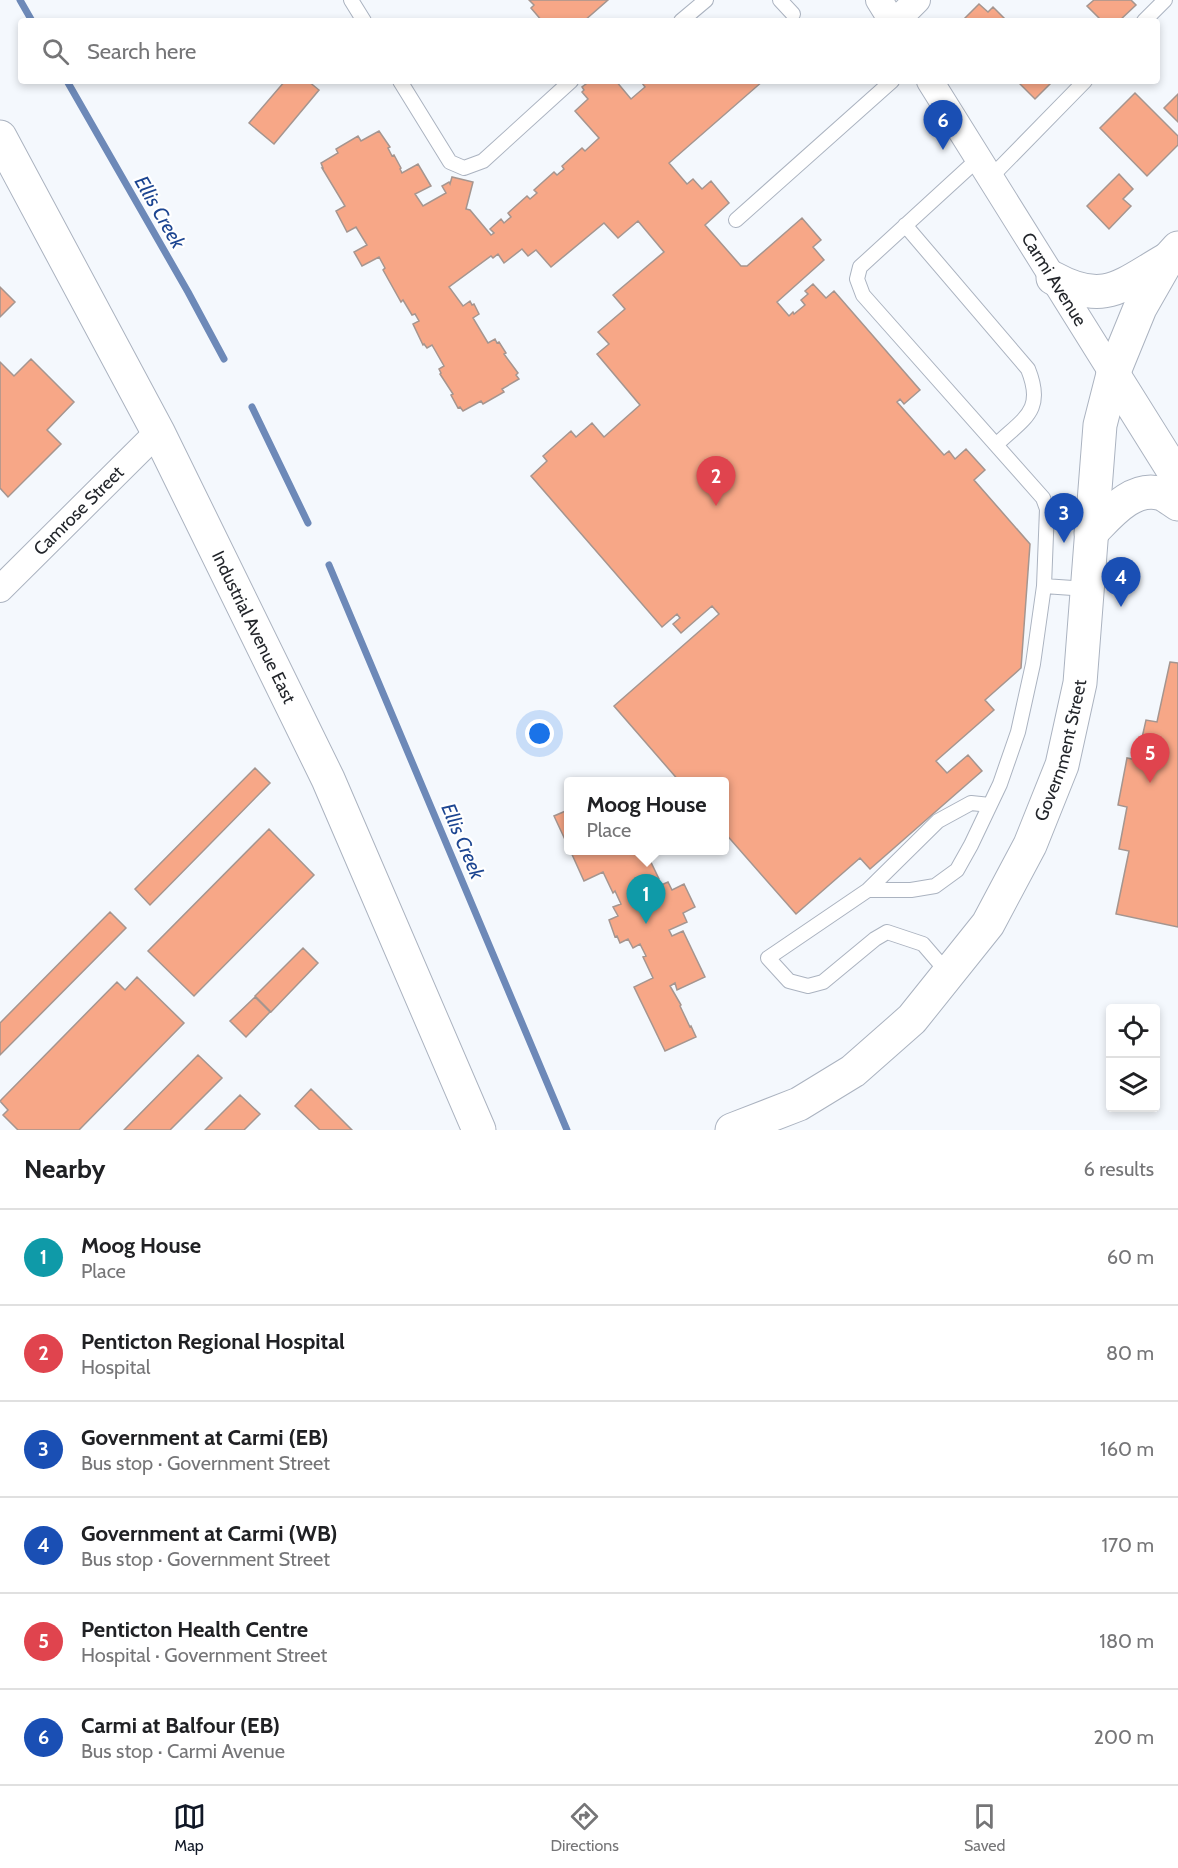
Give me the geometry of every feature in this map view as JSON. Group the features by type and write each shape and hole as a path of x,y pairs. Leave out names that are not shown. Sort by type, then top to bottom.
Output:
{"street":[{"path":"879,0 892,18"},
{"path":"897,18 917,0"},
{"name":"Carmi Avenue","path":"932,84 1178,478"},
{"name":"Industrial Avenue East","path":"0,137 158,432 328,780 479,1130"},
{"path":"1053,278 1072,288 1085,291 1112,291 1173,254"},
{"name":"Government Street","path":"732,1130 799,1104 854,1071 912,1019 988,924 1030,845 1062,765 1080,683 1100,425 1113,374 1140,308 1173,254"},
{"name":"Camrose Street","path":"0,589 158,432"},
{"path":"1091,533 1114,509 1131,498 1147,492 1162,494 1178,504"}],"lane":[{"path":"351,0 362,18"},
{"path":"683,0 693,11"},
{"path":"685,18 706,0"},
{"path":"780,0 793,14"},
{"path":"1147,18 1165,0"},
{"path":"402,84 450,162 464,168 483,161 568,84"},
{"path":"736,220 889,84"},
{"path":"868,890 911,890 935,886 957,870 1000,784 1018,732 1033,664 1044,586 1047,509 1043,498 863,295 857,279 860,267 905,225 984,168 1082,84"},
{"path":"905,225 1028,369 1034,385 1035,403 1028,414 996,445"},
{"path":"1044,586 1087,589"},
{"path":"948,973 923,944 887,932 874,939 823,982 808,986 789,981 768,958 868,890 938,821 971,803 990,805"}],"building":[{"path":"529,0 608,0 587,18 539,18 531,8 534,5"},
{"path":"1094,0 1131,0 1136,5 1122,18 1099,18 1087,6"},
{"path":"979,4 988,12 993,7 1004,18 965,18"},
{"path":"282,84 312,84 319,90 274,144 249,123"},
{"path":"586,84 618,84 631,99 645,87 643,84 760,84 669,163 687,184 693,179 702,189 711,181 729,203 705,225 741,266 747,266 802,218 821,240 813,247 824,260 777,302 789,316 805,305 801,300 808,294 805,291 813,284 826,298 834,291 920,390 904,404 900,399 897,402 944,455 949,451 955,459 966,449 985,470 974,480 1030,544 1021,668 985,700 994,710 936,761 947,773 968,755 982,771 870,869 860,858 796,914 729,838 729,777 676,777 614,706 719,614 712,606 681,633 673,624 680,618 677,614 662,627 531,476 547,461 543,456 571,431 576,437 592,423 604,437 640,405 597,354 609,344 598,332 625,309 613,295 664,252 638,221 618,238 604,223 551,267 536,250 528,256 522,249 504,263 498,254 493,258 491,256 449,287 463,306 470,301 472,305 474,304 479,314 473,318 488,343 495,339 497,343 499,342 506,353 504,354 518,373 516,375 519,379 502,389 504,392 483,404 481,401 463,411 460,407 458,408 451,395 453,394 440,374 439,369 444,366 432,345 427,348 423,345 413,324 419,321 415,314 412,315 403,300 401,302 383,270 385,268 379,257 362,266 354,252 367,245 356,227 347,232 336,211 345,206 322,168 321,163 338,153 336,149 358,136 361,141 379,131 390,147 388,148 392,156 394,155 402,173 418,164 431,186 415,194 423,206 446,193 442,186 449,182 450,184 452,177 473,182 466,209 470,210 491,235 494,233 490,229 501,219 504,223 511,217 508,213 527,196 530,199 537,193 534,190 554,172 557,175 564,169 562,166 582,148 585,151 599,138 575,111 588,99 582,92 584,90 582,87"},
{"path":"1020,84 1050,84 1035,99"},
{"path":"1135,93 1178,136 1178,145 1147,176 1100,128"},
{"path":"1178,94 1178,122 1164,108"},
{"path":"1119,174 1133,189 1123,199 1131,206 1109,229 1087,206"},
{"path":"0,287 15,302 0,317"},
{"path":"31,359 74,402 47,430 61,444 8,497 0,488 0,362 14,376"},
{"path":"1170,662 1178,663 1178,927 1116,914 1129,851 1119,849 1127,807 1118,805 1127,758 1137,760 1146,720 1157,722"},
{"path":"255,768 270,783 150,905 135,889"},
{"path":"564,812 564,837 554,816"},
{"path":"269,829 314,875 194,996 148,951"},
{"path":"572,855 647,855 659,879 648,884 650,890 668,882 672,890 684,884 695,907 683,913 687,922 669,930 672,936 683,931 705,977 677,990 675,983 670,986 696,1037 665,1051 634,987 653,978 643,957 646,956 640,944 633,948 628,939 620,943 617,936 615,937 609,920 618,916 613,907 621,904 603,872 584,881"},
{"path":"110,912 126,928 0,1055 0,1023"},
{"path":"303,948 318,963 271,1012 255,996"},
{"path":"137,977 184,1023 79,1130 18,1130 3,1115 8,1110 0,1101 117,982 125,990"},
{"path":"255,997 270,1012 246,1037 230,1021"},
{"path":"198,1055 222,1078 170,1130 124,1130"},
{"path":"311,1089 352,1130 320,1130 295,1106"},
{"path":"240,1095 260,1114 244,1130 205,1130"}],"waterway":[{"name":"Ellis Creek","path":"20,0 30,18"},
{"name":"Ellis Creek","path":"69,84 224,359"},
{"name":"Ellis Creek","path":"252,407 308,523"},
{"name":"Ellis Creek","path":"329,565 567,1130"}],"place":[{"name":"Carmi at Balfour (EB)","path":"943,150"},
{"name":"Penticton Regional Hospital","path":"716,506"},
{"name":"Government at Carmi (EB)","path":"1064,543"},
{"name":"Government at Carmi (WB)","path":"1121,607"},
{"name":"Penticton Health Centre","path":"1150,783"},
{"name":"Moog House","path":"646,924"}]}
